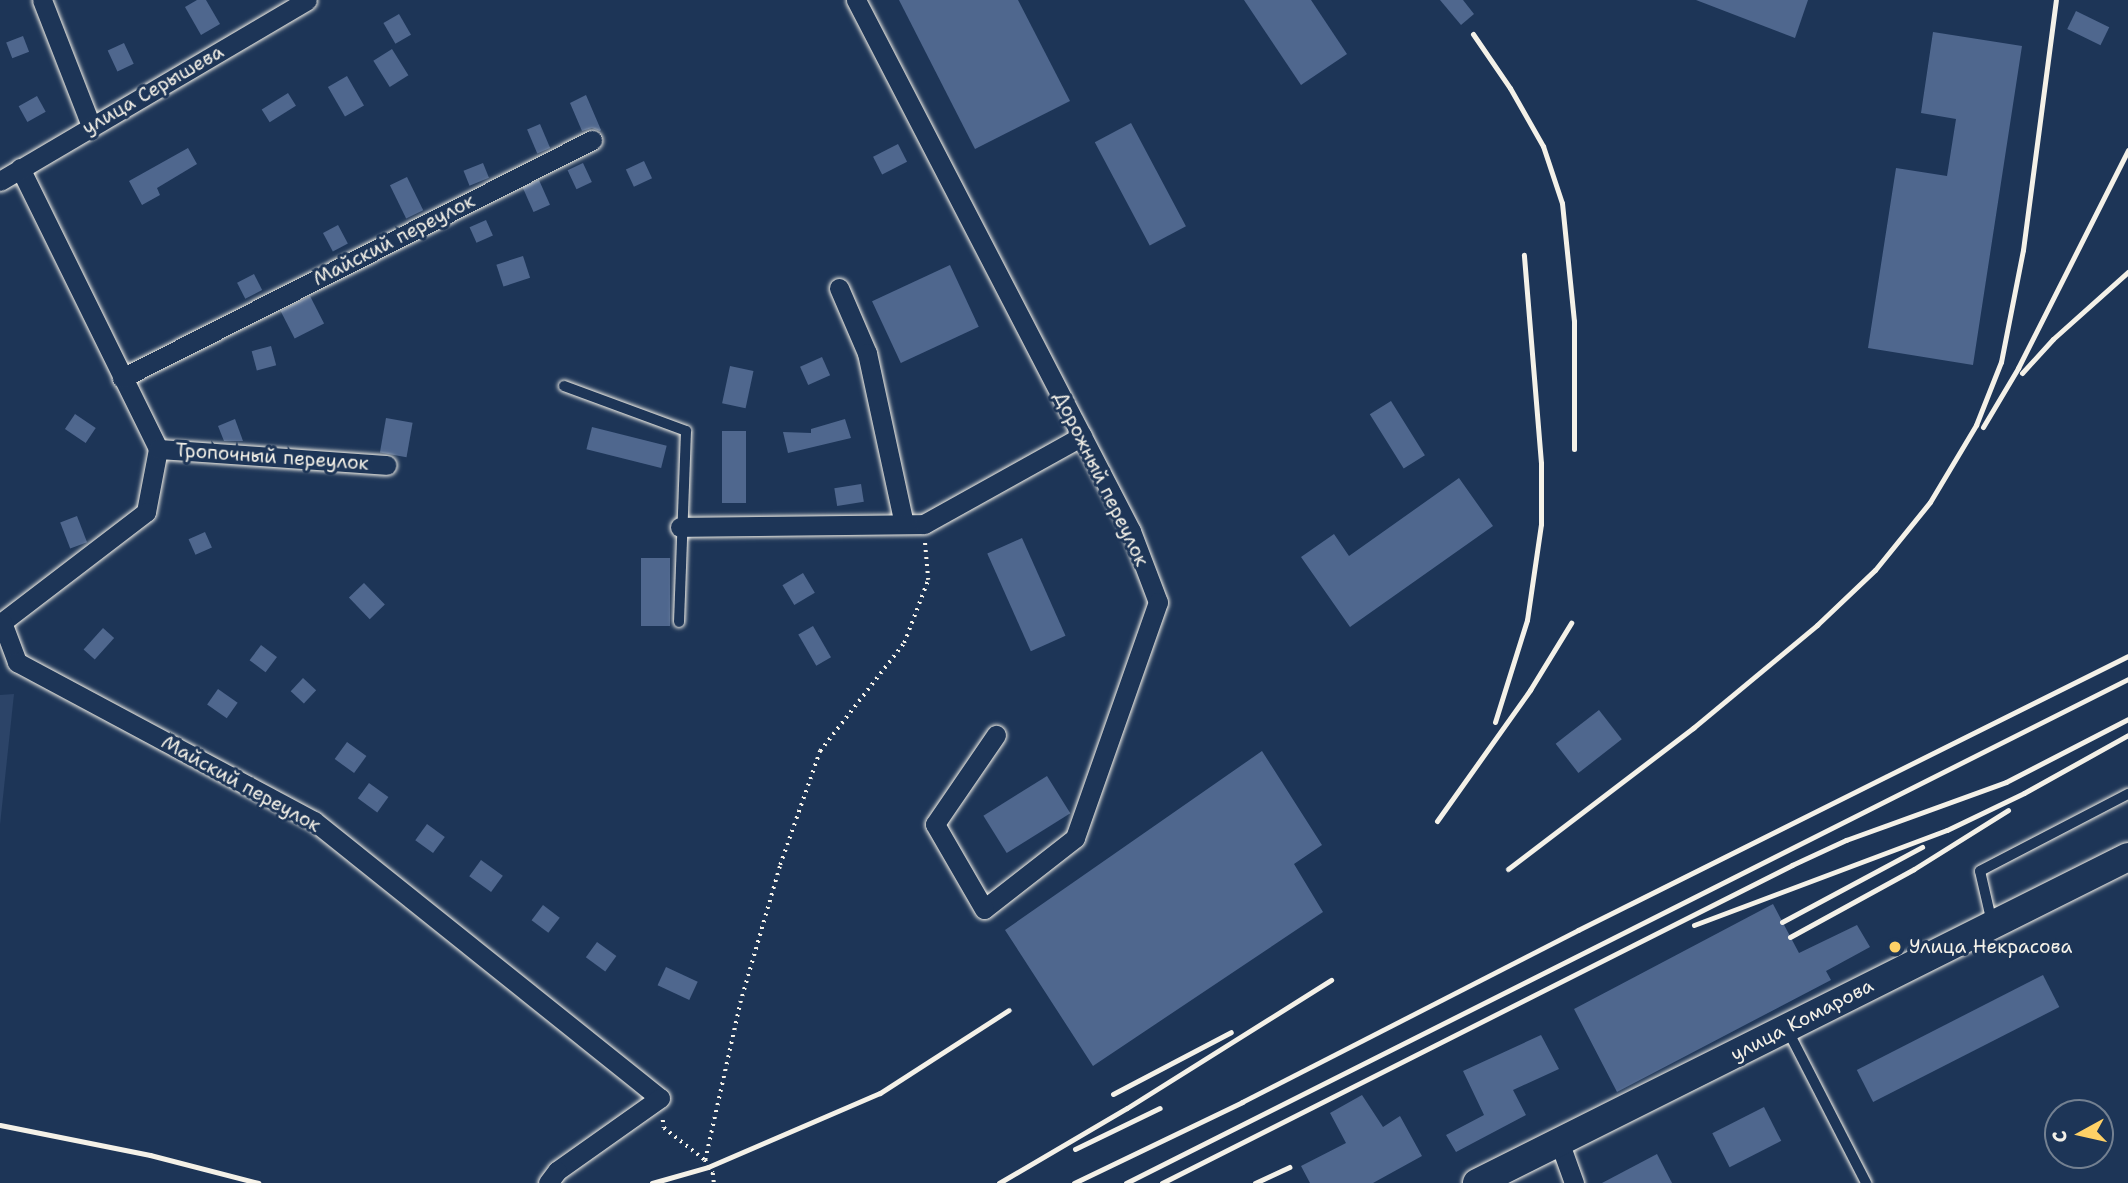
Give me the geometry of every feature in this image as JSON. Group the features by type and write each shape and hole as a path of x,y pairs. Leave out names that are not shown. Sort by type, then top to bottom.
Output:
{"main road":[{"name":"улица Комарова","path":"1477,1183 2128,857"}],"street":[{"path":"41,0 91,126"},
{"name":"улица Серышева","path":"0,181 307,0"},
{"name":"Дорожный переулок","path":"856,0 1131,531 1158,602 1075,838 984,909 935,824 996,736"},
{"name":"Майский переулок","path":"122,378 592,140"},
{"path":"20,168 158,449"},
{"path":"839,288 867,353 914,524"},
{"path":"680,527 914,524 1082,436"},
{"name":"Майский переулок","path":"158,449 146,512 2,622 5,643 17,662 314,821 660,1098"},
{"name":"Тропочный переулок","path":"158,449 386,465"},
{"path":"548,1183 557,1171 660,1098"},
{"path":"1559,1140 1574,1183"}],"lane":[{"path":"564,386 686,431 680,527 679,622"},
{"path":"1992,925 1980,871 2128,794"},
{"path":"1786,1028 1866,1183"}],"path":[{"path":"705,1160 740,1003 820,751 904,643 928,580 914,524"},
{"path":"660,1098 664,1128 705,1160 713,1173 714,1183"}],"shaded area":[{"path":"14,694 0,825 0,695"}],"building":[{"path":"197,0 206,0 220,24 201,35 185,7"},
{"path":"899,0 1018,0 1070,101 975,149"},
{"path":"1244,0 1311,0 1347,54 1301,85"},
{"path":"1440,0 1463,0 1474,14 1461,25"},
{"path":"1696,0 1808,0 1795,38"},
{"path":"2076,11 2109,27 2100,45 2067,29"},
{"path":"399,14 411,35 395,44 383,23"},
{"path":"1933,32 2022,46 1973,365 1868,348 1896,168 1947,176 1956,119 1921,113"},
{"path":"23,36 29,52 12,58 6,42"},
{"path":"124,43 134,64 117,71 108,51"},
{"path":"392,49 408,75 390,87 373,61"},
{"path":"347,76 364,105 345,116 328,87"},
{"path":"288,93 296,106 270,122 262,109"},
{"path":"586,95 600,131 592,128 582,131 570,103"},
{"path":"37,96 46,112 27,122 19,106"},
{"path":"1131,123 1186,226 1150,246 1095,142"},
{"path":"540,124 550,148 537,153 527,129"},
{"path":"898,144 907,162 882,175 873,157"},
{"path":"188,148 197,164 157,188 160,195 142,205 129,181"},
{"path":"644,161 652,178 634,187 626,169"},
{"path":"483,163 489,178 470,186 464,171"},
{"path":"583,163 592,182 576,189 568,170"},
{"path":"407,177 423,210 406,219 390,185"},
{"path":"539,180 550,205 534,212 523,187"},
{"path":"486,220 493,236 476,243 470,227"},
{"path":"338,225 348,244 333,252 323,233"},
{"path":"523,256 530,278 503,287 496,265"},
{"path":"950,265 979,327 901,363 872,301"},
{"path":"254,274 262,290 245,299 237,283"},
{"path":"310,296 324,324 295,339 281,311"},
{"path":"271,346 276,365 257,370 252,351"},
{"path":"822,357 830,375 808,385 800,367"},
{"path":"730,366 753,371 746,408 722,403"},
{"path":"1391,401 1425,455 1404,469 1370,414"},
{"path":"75,414 96,428 86,443 65,429"},
{"path":"386,418 413,423 407,457 380,452"},
{"path":"235,419 243,441 224,441 218,426"},
{"path":"845,419 851,438 788,453 783,432 811,433 811,429"},
{"path":"592,427 667,446 661,468 586,449"},
{"path":"722,431 746,431 746,503 722,503"},
{"path":"1459,478 1493,526 1350,627 1301,557 1334,534 1349,556"},
{"path":"861,484 864,502 837,506 834,488"},
{"path":"77,516 87,542 70,549 60,522"},
{"path":"205,532 212,548 195,555 189,539"},
{"path":"1022,538 1066,636 1031,651 987,553"},
{"path":"641,558 670,558 670,626 641,626"},
{"path":"803,573 815,593 794,605 782,585"},
{"path":"364,583 385,605 370,619 349,598"},
{"path":"813,626 831,657 816,666 798,634"},
{"path":"103,628 114,638 95,660 84,650"},
{"path":"261,645 277,657 266,672 250,660"},
{"path":"303,678 316,690 304,703 291,691"},
{"path":"218,689 238,703 227,718 207,705"},
{"path":"1599,710 1622,739 1578,773 1556,744"},
{"path":"347,742 366,756 354,773 335,759"},
{"path":"1262,751 1322,845 1294,864 1323,912 1093,1066 1005,930"},
{"path":"1047,776 1070,813 1007,853 983,816"},
{"path":"369,783 388,797 377,812 358,798"},
{"path":"427,824 445,837 433,853 415,840"},
{"path":"481,860 503,876 491,892 469,876"},
{"path":"1773,904 1799,953 1857,925 1870,947 1826,971 1831,980 1617,1092 1574,1009"},
{"path":"543,905 560,918 548,933 532,920"},
{"path":"597,942 616,956 605,971 586,957"},
{"path":"666,967 698,982 689,1000 658,985"},
{"path":"2043,975 2059,1007 1873,1102 1857,1070"},
{"path":"1541,1035 1559,1069 1513,1090 1526,1115 1456,1152 1446,1135 1484,1115 1463,1071"},
{"path":"1362,1095 1383,1127 1400,1116 1422,1156 1373,1183 1310,1183 1301,1166 1346,1143 1330,1113"},
{"path":"1764,1107 1781,1141 1730,1167 1712,1133"},
{"path":"1657,1154 1672,1183 1602,1183"}],"railway":[{"path":"1508,869 1693,728 1817,625 1875,570 1930,502 1976,425 2001,362 2023,250 2056,0"},
{"path":"1473,34 1510,88 1543,146 1562,203 1574,321 1574,449"},
{"path":"1983,427 2018,368 2128,150"},
{"path":"1495,722 1527,620 1541,524 1541,463 1524,255"},
{"path":"2022,373 2053,339 2128,272"},
{"path":"1437,821 1530,690 1571,623"},
{"path":"1074,1183 1242,1102 1578,930 2128,656"},
{"path":"1126,1183 2128,679"},
{"path":"1162,1183 1792,865 1846,840 2006,782 2128,719"},
{"path":"1694,925 1947,830 2024,793 2128,735"},
{"path":"1790,937 1914,869 2008,810"},
{"path":"1782,922 1922,847"},
{"path":"999,1183 1127,1108 1331,980"},
{"path":"652,1183 708,1167 880,1093 1009,1010"},
{"path":"1113,1094 1231,1032"},
{"path":"1075,1149 1160,1108"},
{"path":"0,1125 150,1155 258,1183"},
{"path":"1255,1183 1289,1167"}],"place":[{"name":"Улица Некрасова","path":"1895,947"}]}
